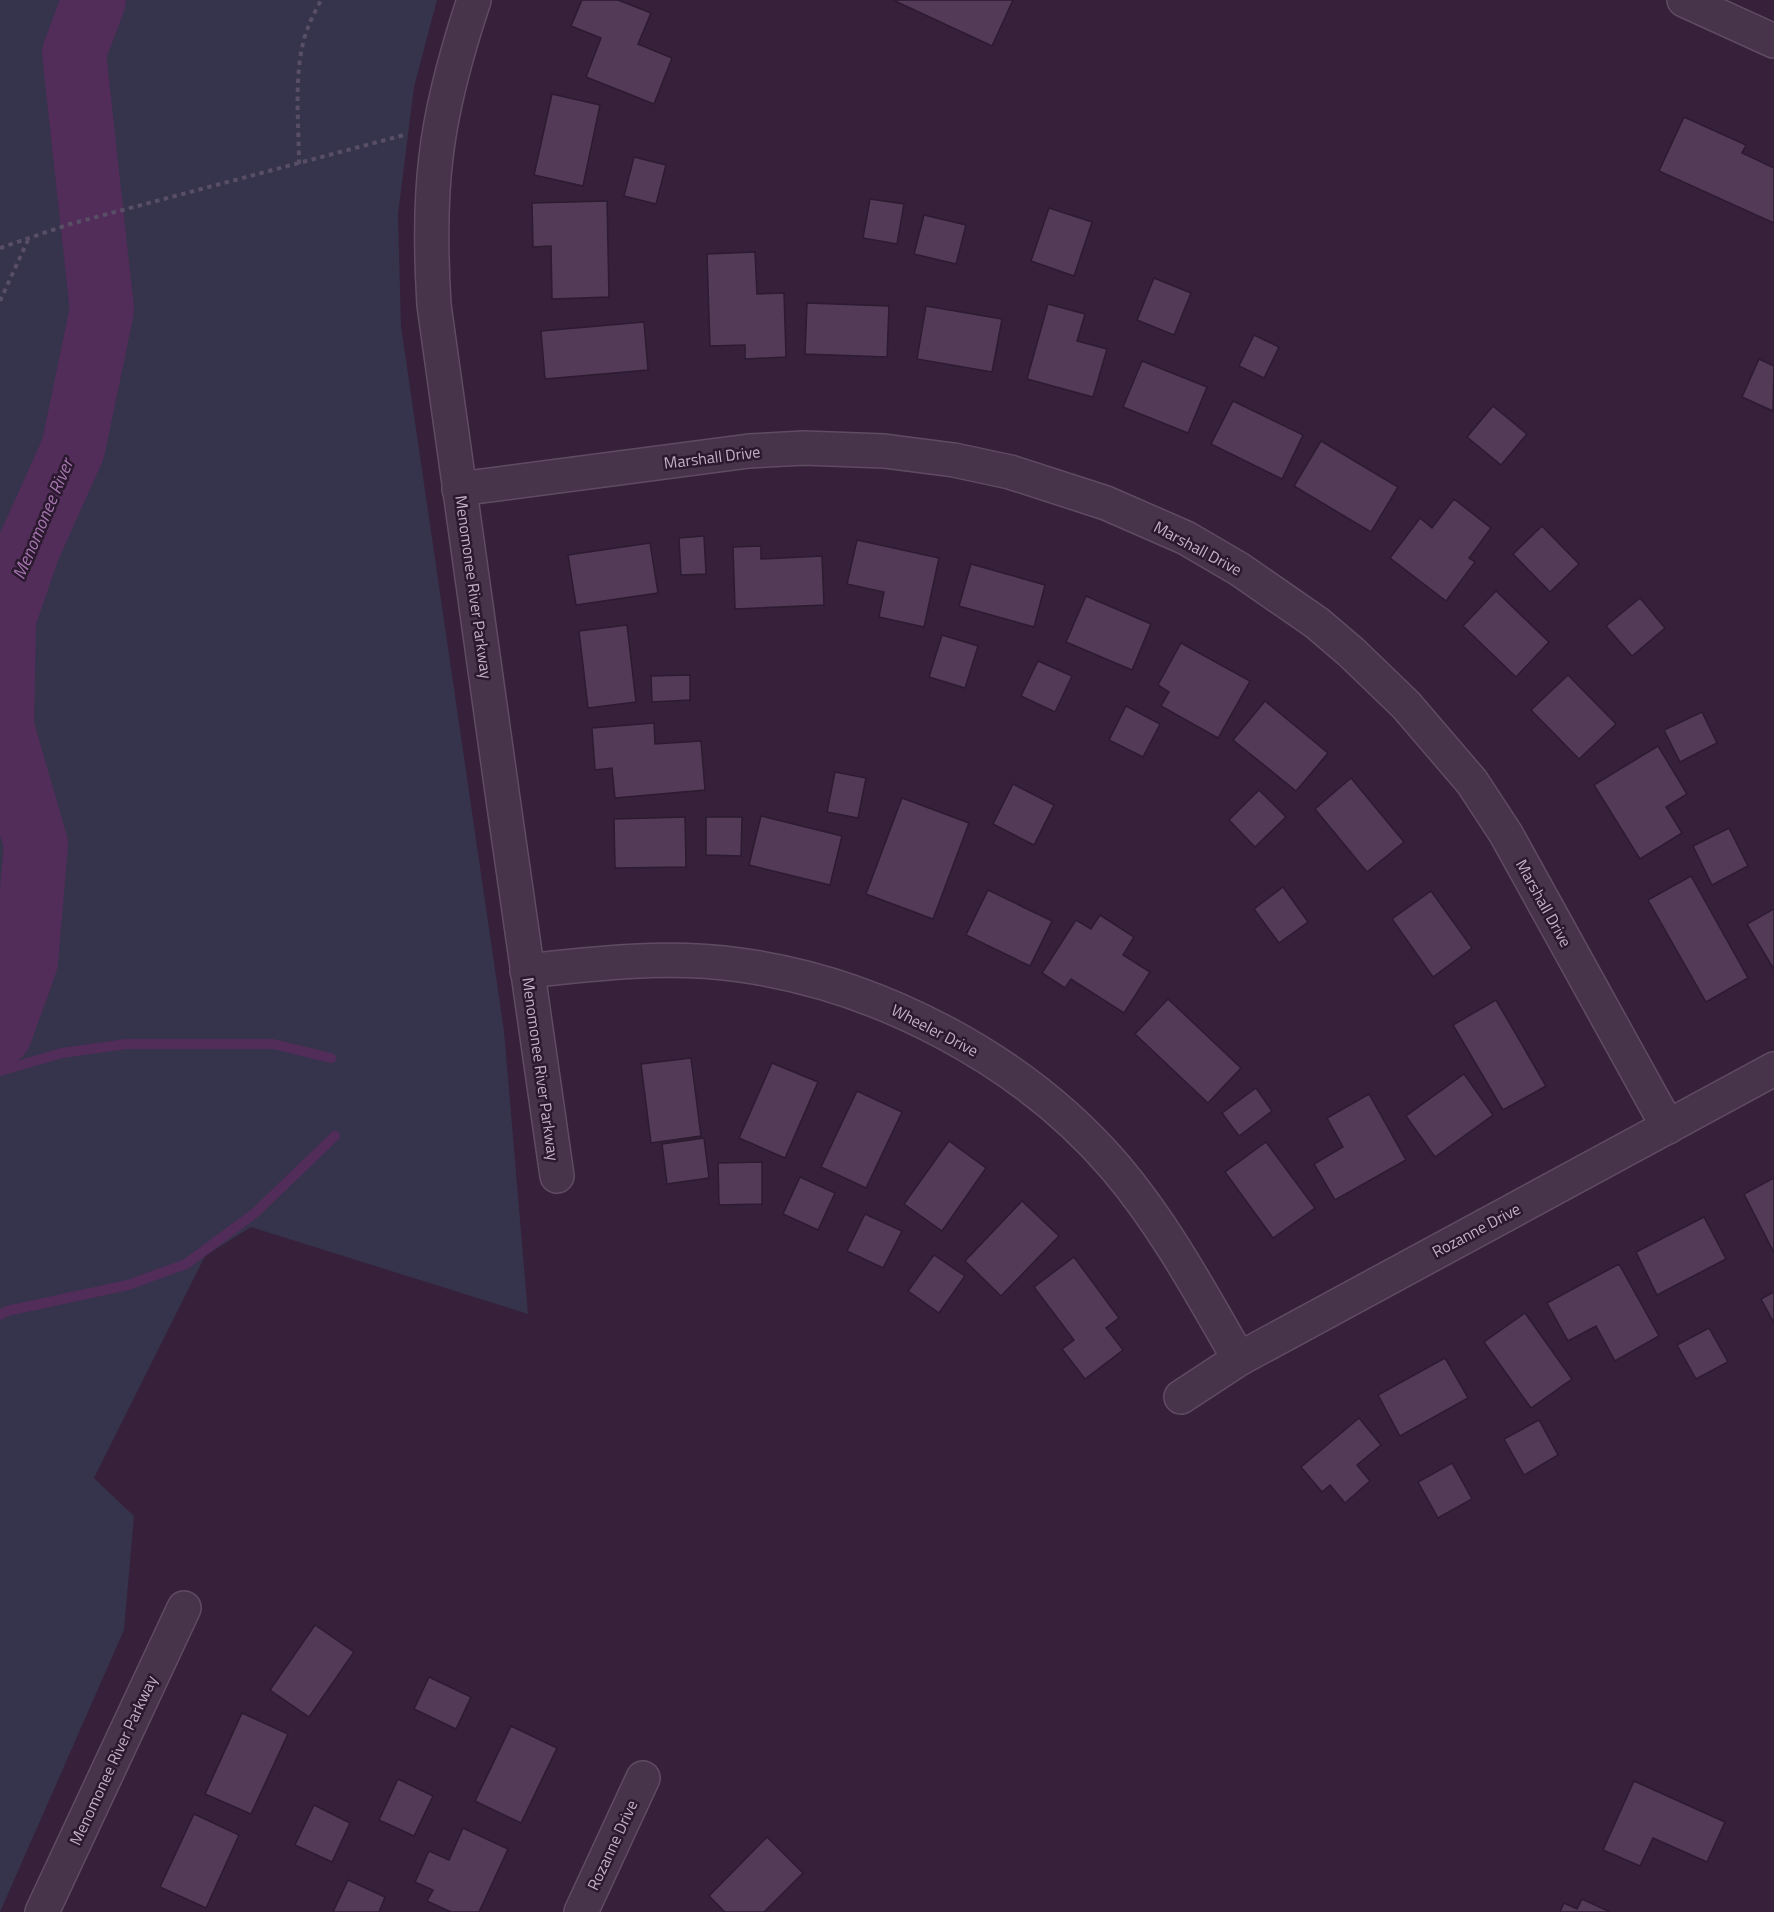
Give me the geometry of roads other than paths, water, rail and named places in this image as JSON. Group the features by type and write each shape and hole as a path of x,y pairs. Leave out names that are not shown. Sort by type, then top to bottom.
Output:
{"street":[{"name":"Menomonee River Parkway","path":"474,0 456,54 436,157 431,248 434,304 557,1176"},
{"path":"1684,0 1774,41"},
{"name":"Marshall Drive","path":"459,489 749,451 804,448 884,451 954,460 1010,472 1106,503 1186,538 1239,569 1317,623 1351,652 1406,705 1472,782 1506,834 1668,1127"},
{"name":"Wheeler Drive","path":"527,971 630,960 740,965 809,980 872,998 964,1042 1030,1086 1115,1166 1178,1252 1239,1359"},
{"name":"Rozanne Drive","path":"1181,1397 1239,1359 1774,1069"},
{"name":"Menomonee River Parkway","path":"42,1912 184,1608"},
{"name":"Rozanne Drive","path":"581,1912 643,1778"}],"waterway":[{"name":"Menomonee River","path":"0,1034 26,962 36,844 2,727 4,619 28,549 73,449 102,310 74,53 94,0"},
{"path":"0,1071 62,1053 126,1044 273,1044 331,1058"},
{"path":"0,1315 7,1311 128,1285 186,1264 255,1213 335,1136"}]}
